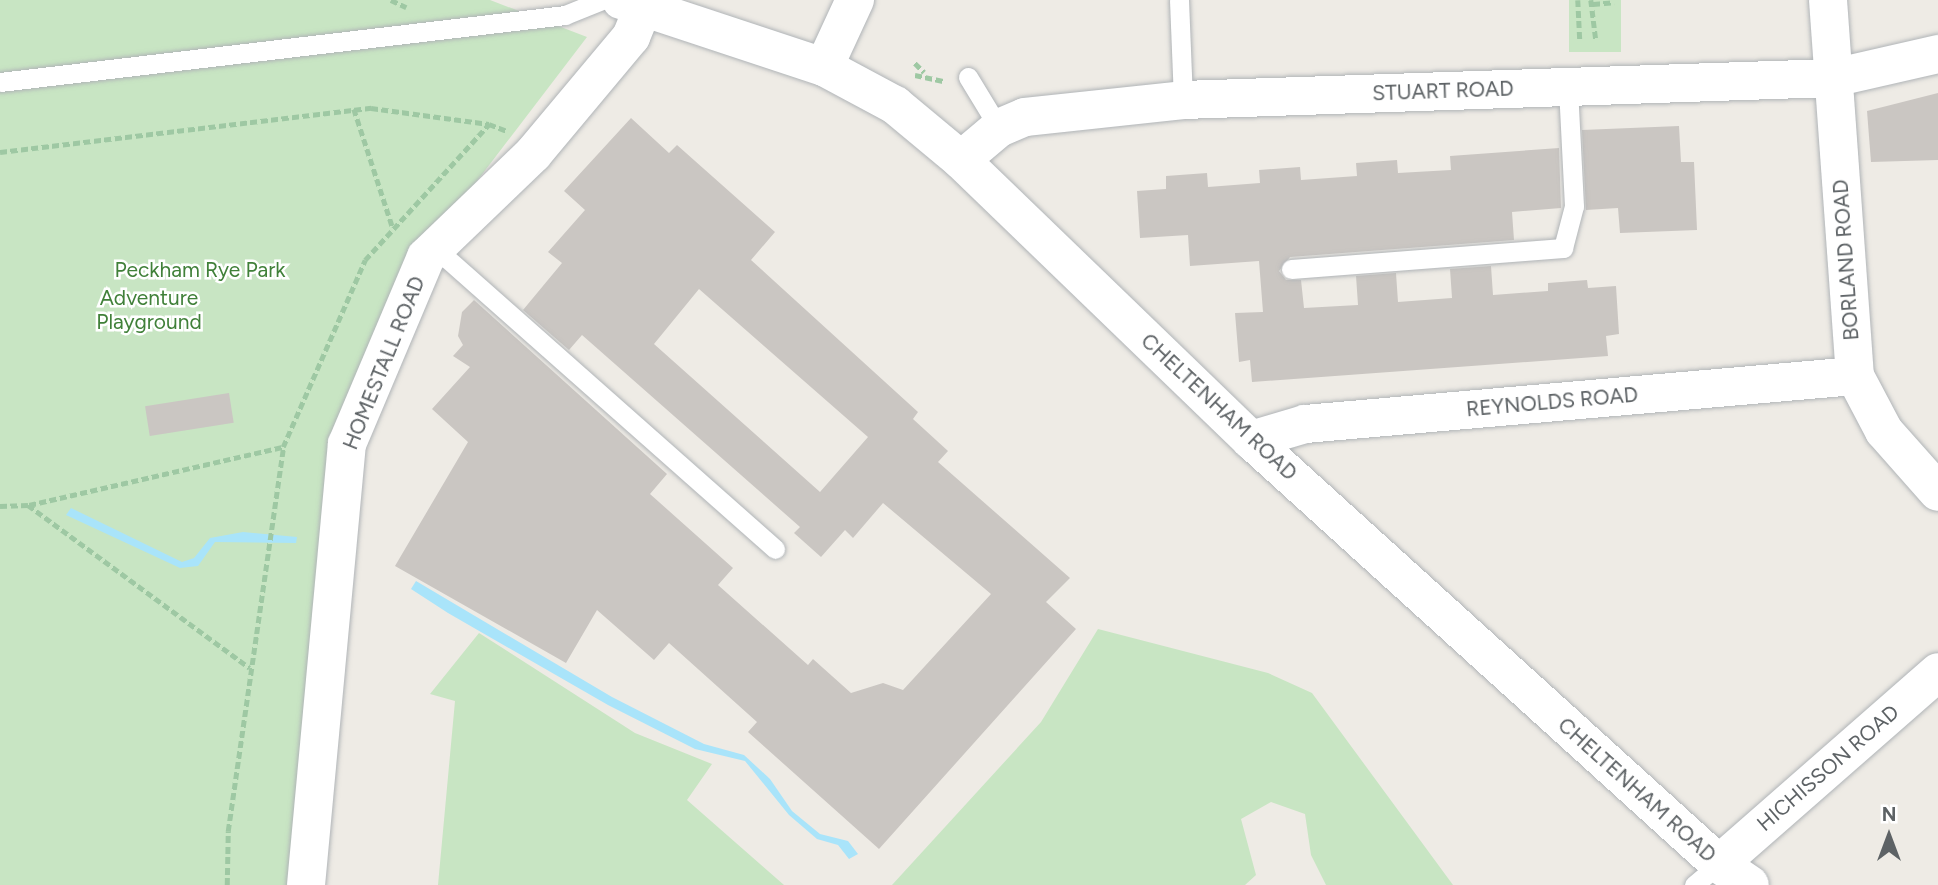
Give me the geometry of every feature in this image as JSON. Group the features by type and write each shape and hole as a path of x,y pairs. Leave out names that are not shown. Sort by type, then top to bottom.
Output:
{"street":[{"path":"824,67 855,0"},
{"name":"BORLAND ROAD","path":"1828,0 1855,376 1884,431 1938,492"},
{"name":"CHELTENHAM ROAD","path":"632,4 686,9 824,67 895,105 961,160 1706,874 1749,885"},
{"name":"HOMESTALL ROAD","path":"306,885 347,444 426,257 533,154 631,37 632,4"},
{"name":"STUART ROAD","path":"961,160 999,128 1025,117 1183,100 1833,78 1938,54"},
{"name":"REYNOLDS ROAD","path":"1251,440 1305,424 1855,376"},
{"name":"HICHISSON ROAD","path":"1706,874 1938,673"}],"lane":[{"path":"0,82 565,15 602,0"},
{"path":"1179,0 1183,100"},
{"path":"968,77 999,128"},
{"path":"1291,269 1563,248 1574,206 1568,87"},
{"path":"435,248 775,549"}],"path":[{"path":"1578,0 1580,41"},
{"path":"1597,40 1592,2 1614,2"},
{"path":"915,63 924,72"},
{"path":"354,109 393,229"},
{"path":"0,152 354,109 489,124"},
{"path":"0,506 28,505 283,447"},
{"path":"28,505 250,668"}],"green space":[{"name":"Peckham Rye Park","path":"0,0 490,0 587,37 422,253 344,445 301,885 0,885"},
{"path":"1569,0 1621,0 1621,52 1569,52"},
{"path":"1098,629 1268,673 1312,693 1453,885 1326,885 1311,855 1305,814 1271,802 1241,819 1256,875 1245,885 892,885 1041,722"},
{"path":"479,633 635,733 712,764 687,800 784,885 438,885 455,701 430,694"}],"water":[{"path":"71,508 182,562 194,558 210,538 243,532 297,537 296,543 215,542 198,566 180,568 66,515"},
{"path":"416,581 612,697 704,744 744,755 770,779 792,811 820,834 848,841 858,854 849,859 838,845 817,839 789,815 745,761 695,749 608,705 448,613 411,589"}],"building":[{"path":"1938,93 1938,160 1871,162 1867,111"},
{"path":"631,118 669,153 677,145 775,232 751,260 918,412 913,419 948,451 938,462 1070,578 1046,602 1076,629 879,849 748,732 757,722 669,643 654,660 597,610 566,663 395,566 468,442 432,409 470,367 453,356 463,345 458,336 462,312 474,300 667,474 650,494 733,568 718,585 808,665 813,659 851,693 883,683 903,690 991,594 883,503 853,538 845,530 821,557 794,533 800,527 582,335 569,350 523,310 562,263 548,252 585,210 564,191","holes":["699,289 868,437 820,492 654,344"]},
{"path":"1679,126 1681,162 1694,162 1697,230 1620,233 1618,208 1586,210 1582,130"},
{"path":"1559,148 1561,208 1512,212 1514,240 1290,257 1279,271 1286,280 1301,280 1304,308 1358,305 1356,276 1396,273 1398,302 1452,298 1450,269 1491,266 1493,295 1548,291 1548,283 1587,280 1588,288 1616,286 1619,334 1606,336 1608,356 1252,382 1250,360 1239,362 1235,313 1263,312 1259,261 1190,266 1188,235 1140,238 1137,191 1166,189 1166,176 1207,173 1208,187 1260,183 1259,170 1300,167 1301,180 1357,176 1356,163 1397,160 1398,173 1451,170 1450,156"},
{"path":"229,393 234,423 150,436 145,406"}],"park label":[{"name":"Adventure Playground","path":"149,310"}]}
